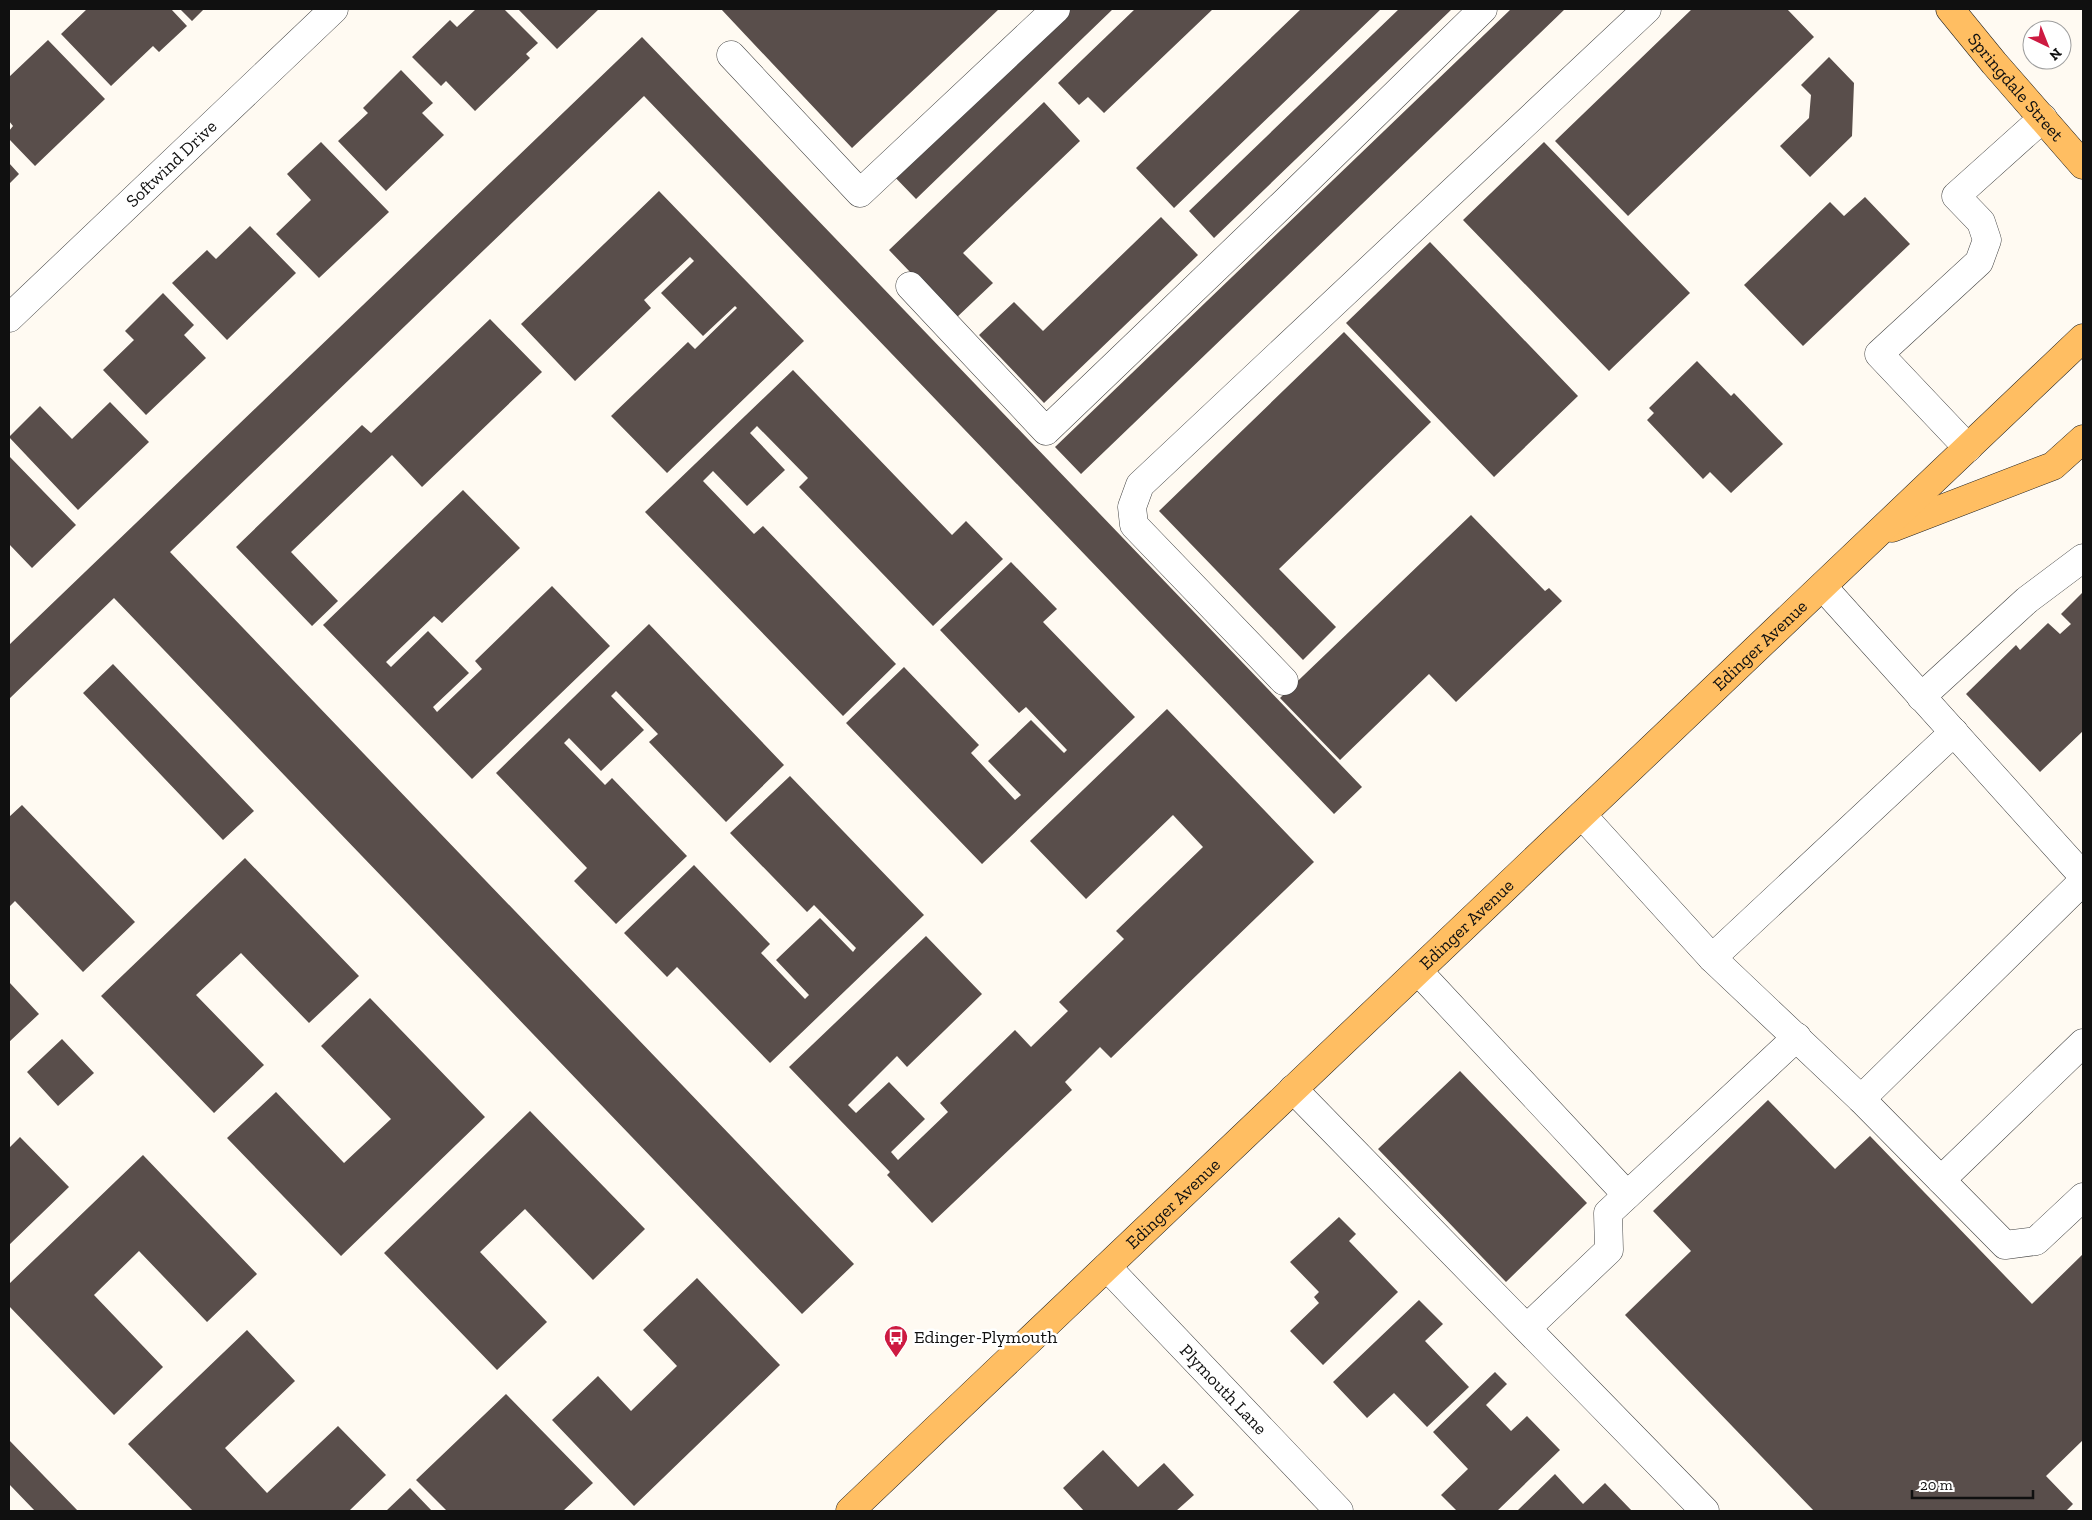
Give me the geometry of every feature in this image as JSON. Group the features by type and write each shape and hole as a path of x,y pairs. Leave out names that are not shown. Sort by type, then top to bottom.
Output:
{"main road":[{"name":"Springdale Street","path":"1950,9 2083,165"},
{"name":"Edinger Avenue","path":"850,1511 2083,338"},
{"path":"1879,533 2053,466 2083,439"}],"street":[{"name":"Softwind Drive","path":"9,318 334,9"},
{"path":"731,55 860,193 1056,9"},
{"path":"910,286 1046,431 1483,9"},
{"path":"1284,681 1134,525 1132,507 1140,485 1647,9"},
{"path":"1968,448 1879,354 1979,262 1986,240 1981,222 1956,196 2043,118"},
{"path":"1922,697 2027,600 2083,558"},
{"path":"1823,587 2083,876"},
{"path":"1712,958 1954,732"},
{"path":"1582,815 1712,958 1861,1099 2005,1245 2036,1241 2083,1197"},
{"path":"1861,1099 2083,881"},
{"path":"1418,972 1627,1195"},
{"path":"1527,1328 1609,1250 1608,1212 1797,1037"},
{"path":"1941,1180 2083,1043"},
{"path":"1293,1089 1705,1511"},
{"name":"Plymouth Lane","path":"1107,1267 1339,1511"}],"building":[{"path":"87,9 171,9 187,26 159,52 153,46 111,86 61,34"},
{"path":"180,9 204,9 192,21"},
{"path":"476,9 504,9 538,43 526,54 530,58 475,111 446,81 441,86 412,57 450,20 457,27"},
{"path":"518,9 599,9 557,49"},
{"path":"721,9 999,9 852,148"},
{"path":"1057,9 1113,9 916,199 889,171"},
{"path":"1135,9 1213,9 1104,113 1088,97 1079,105 1058,83"},
{"path":"1301,9 1381,9 1174,208 1136,168"},
{"path":"1399,9 1452,9 1214,238 1189,211"},
{"path":"1511,9 1565,9 1081,474 1055,447"},
{"path":"1692,9 1787,9 1814,37 1628,216 1555,141"},
{"path":"642,37 1362,787 1334,814 644,96 170,552 854,1264 802,1314 114,598 9,699 9,645"},
{"path":"48,40 105,99 35,166 9,139 9,131 13,126 9,121 9,77"},
{"path":"1829,57 1854,83 1852,136 1810,177 1780,146 1809,118 1811,95 1801,85"},
{"path":"401,70 433,103 422,113 444,135 386,191 338,141 368,113 363,108"},
{"path":"1044,102 1080,141 963,253 993,283 955,319 889,250"},
{"path":"321,142 389,212 319,278 276,234 311,200 287,174"},
{"path":"1544,142 1690,293 1609,371 1463,220"},
{"path":"9,163 19,174 9,184"},
{"path":"659,191 804,341 667,473 611,416 688,342 695,349 737,308 735,306 703,336 661,293 694,261 690,257 644,300 651,308 575,381 521,324"},
{"path":"1865,197 1910,244 1803,346 1744,285 1830,202 1844,216"},
{"path":"1161,217 1198,255 1044,403 979,335 1014,302 1043,331"},
{"path":"250,226 296,273 227,340 172,283 207,250 216,259"},
{"path":"1430,242 1578,396 1494,477 1346,323"},
{"path":"163,293 194,325 184,335 206,358 146,415 103,370 134,340 125,331"},
{"path":"490,319 542,372 422,487 392,455 291,552 338,601 312,626 236,547 362,425 371,433"},
{"path":"1344,332 1431,422 1279,569 1336,627 1303,660 1159,511"},
{"path":"1697,361 1731,396 1734,393 1783,444 1731,493 1710,472 1703,479 1647,420 1654,413 1649,408"},
{"path":"793,370 952,535 966,521 1003,559 933,626 799,487 808,478 757,426 750,433 785,470 747,506 713,471 703,481 754,534 763,526 896,664 843,716 645,512"},
{"path":"110,402 149,442 78,510 9,437 40,406 72,439"},
{"path":"9,456 76,525 32,568 9,544"},
{"path":"463,490 520,548 442,623 434,616 386,662 391,667 428,631 469,673 433,707 437,712 482,669 475,661 552,586 610,646 472,779 323,625"},
{"path":"1471,515 1545,591 1549,588 1562,601 1456,702 1429,674 1340,760 1280,698"},
{"path":"1011,562 1057,609 1043,622 1135,717 982,864 846,723 904,667 979,745 971,753 1015,800 1021,795 988,761 1031,720 1064,753 1067,750 1026,707 1019,713 940,630"},
{"path":"2082,593 2083,731 2040,772 1966,694 2016,645 2020,650 2048,623 2060,634 2071,624 2061,614"},
{"path":"649,624 784,765 726,822 649,742 658,734 616,691 611,696 644,730 601,771 569,738 564,743 605,785 612,778 687,856 616,924 574,881 587,868 496,773"},
{"path":"113,664 254,811 223,840 83,693"},
{"path":"1167,709 1314,862 1111,1058 1100,1047 1065,1082 1072,1090 932,1223 887,1175 890,1172 789,1067 926,936 982,994 907,1067 897,1056 848,1105 856,1113 889,1082 925,1119 891,1152 898,1160 948,1112 940,1103 1015,1030 1031,1047 1068,1011 1059,1002 1124,939 1116,931 1203,847 1173,815 1086,899 1030,841"},
{"path":"790,776 924,915 770,1063 677,967 667,977 624,933 694,865 770,944 761,953 805,999 809,995 776,960 820,918 853,952 856,948 814,905 807,912 730,833"},
{"path":"22,805 135,922 83,972 15,901 9,907 9,817"},
{"path":"245,858 359,976 309,1023 241,953 196,995 264,1065 214,1113 101,996"},
{"path":"9,982 39,1014 9,1042"},
{"path":"370,998 485,1117 341,1256 227,1138 276,1092 344,1163 391,1119 321,1046"},
{"path":"62,1039 94,1073 58,1106 27,1072"},
{"path":"1460,1071 1587,1203 1506,1282 1378,1149"},
{"path":"1768,1100 1835,1169 1870,1136 2032,1304 2083,1254 2083,1440 2046,1476 2073,1504 2066,1511 1814,1511 1625,1315 1691,1251 1653,1211"},
{"path":"530,1111 645,1229 593,1280 525,1209 480,1252 547,1322 497,1370 384,1253"},
{"path":"20,1137 69,1187 9,1245 9,1148"},
{"path":"143,1155 257,1274 207,1322 139,1251 94,1295 163,1367 114,1415 9,1306 9,1284"},
{"path":"1339,1217 1356,1234 1349,1241 1398,1292 1323,1365 1290,1331 1319,1303 1314,1297 1319,1292 1290,1262"},
{"path":"697,1278 780,1365 634,1506 552,1420 598,1376 631,1411 677,1366 643,1330"},
{"path":"1419,1300 1443,1324 1425,1341 1469,1387 1427,1427 1394,1393 1367,1418 1333,1382"},
{"path":"247,1330 295,1381 225,1448 267,1493 338,1426 386,1475 349,1511 193,1511 128,1444"},
{"path":"1495,1372 1507,1384 1486,1405 1511,1431 1527,1416 1560,1450 1497,1511 1457,1511 1441,1495 1468,1469 1433,1432"},
{"path":"506,1394 593,1483 563,1511 447,1511 416,1480"},
{"path":"9,1440 78,1511 35,1511 9,1484"},
{"path":"1103,1450 1138,1487 1164,1463 1194,1495 1176,1511 1084,1511 1063,1488"},
{"path":"1555,1474 1583,1504 1605,1483 1632,1511 1517,1511"},
{"path":"410,1488 432,1511 386,1511"}],"place":[{"name":"Edinger-Plymouth","path":"896,1358"}]}
